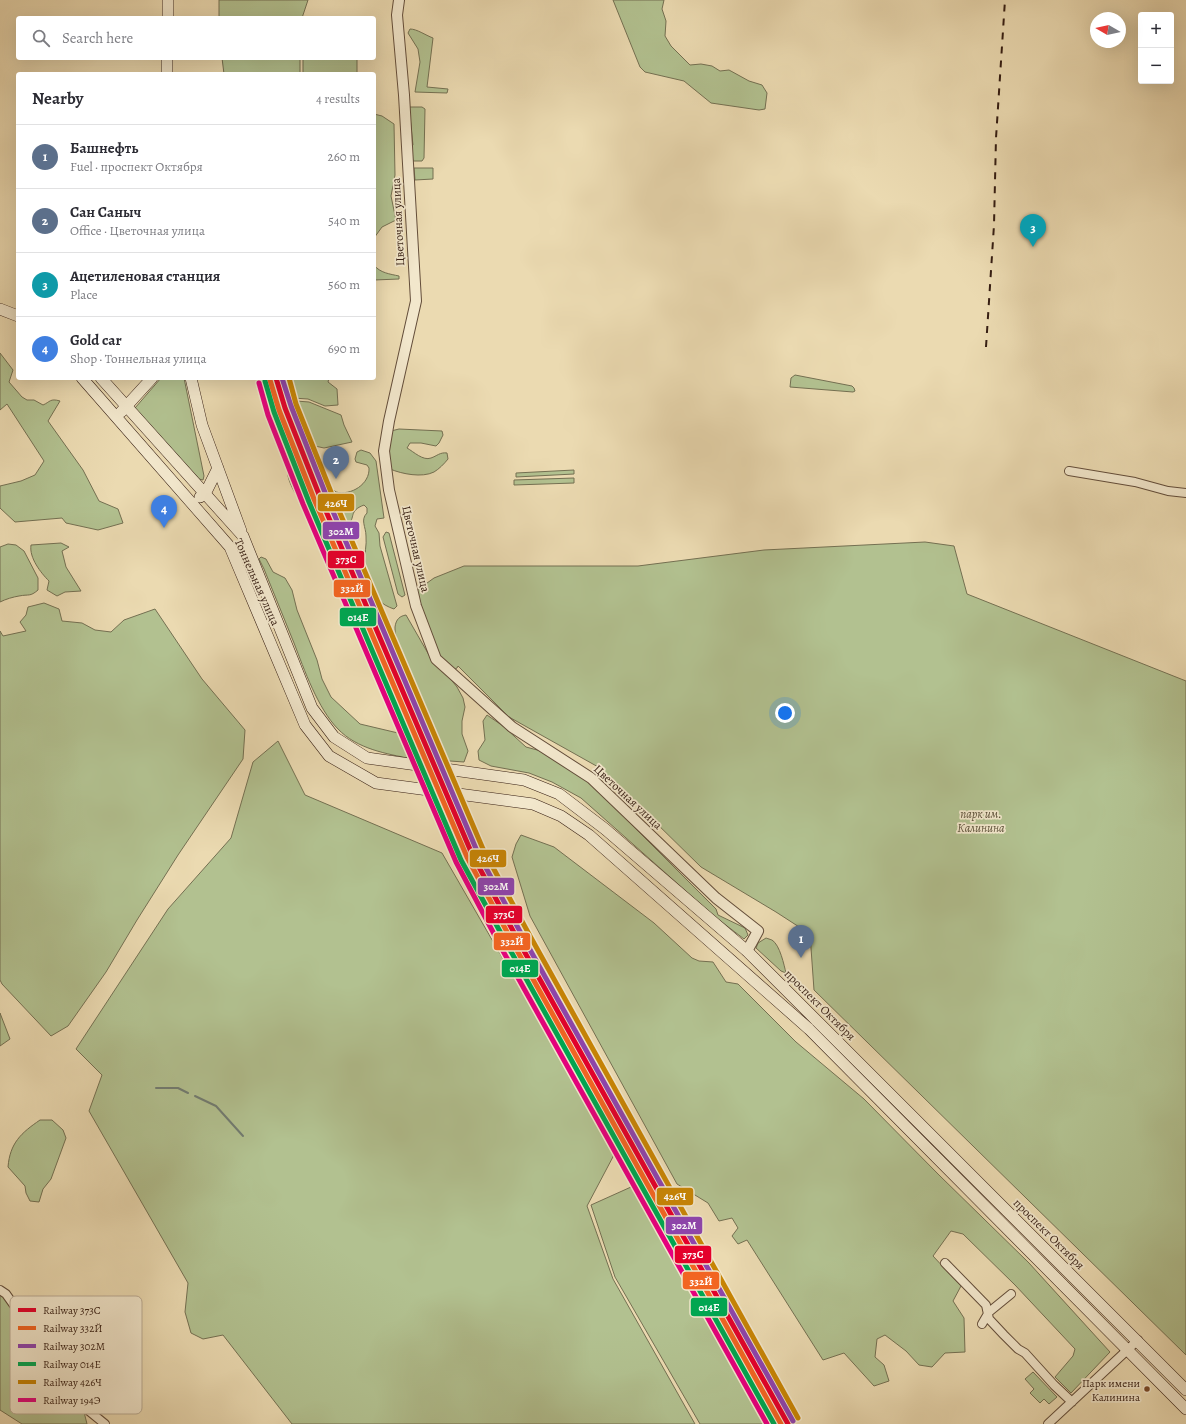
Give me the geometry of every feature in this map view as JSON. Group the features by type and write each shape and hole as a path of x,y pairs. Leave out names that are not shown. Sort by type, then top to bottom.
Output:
{"main road":[{"path":"168,0 168,16"},
{"path":"167,60 167,72"},
{"path":"0,309 16,315"},
{"name":"Тоннельная улица","path":"84,380 230,547 305,725 329,756 376,783"},
{"name":"Тоннельная улица","path":"103,380 243,536 312,708 334,737 367,758"},
{"path":"116,417 150,380"},
{"path":"192,380 202,425 243,536"},
{"path":"191,503 205,494 218,468"},
{"name":"проспект Октября","path":"367,758 524,780 559,794 605,829 747,951 1138,1340 1186,1390"},
{"name":"проспект Октября","path":"376,783 533,804 561,816 589,836 809,1029 1186,1409"}],"street":[{"name":"Цветочная улица","path":"399,0 398,15 416,301 389,421 384,451 390,490 416,606 436,659 512,727 591,778 716,898 758,931 747,951"},
{"path":"1069,471 1135,482 1186,493"},
{"path":"944,1263 986,1305 989,1312 989,1319 1018,1349 1025,1353 1054,1385 1072,1402"},
{"path":"0,1290 6,1294 10,1300"},
{"path":"982,1324 989,1312 1011,1294"},
{"path":"1048,1424 1138,1340"},
{"path":"93,1414 105,1424"}],"green space":[{"path":"219,0 308,0 303,16 219,16"},
{"path":"613,0 664,0 662,9 666,21 665,36 671,46 690,65 701,64 712,66 720,71 729,70 749,81 762,85 767,93 765,109 759,110 711,103 684,81 645,72 640,67"},
{"path":"410,29 433,38 427,87 448,89 447,93 415,92 420,62 418,49 408,33"},
{"path":"222,60 300,60 300,72 224,72"},
{"path":"303,60 357,60 357,72 303,72"},
{"path":"409,107 422,107 425,109 424,158 422,161 413,161 410,148 413,145"},
{"path":"376,114 382,116 394,124 395,175 391,196 396,220 382,227 376,235"},
{"path":"414,168 433,168 433,179 415,180"},
{"path":"376,268 389,274 399,276 399,279 376,280"},
{"path":"0,353 13,370 9,382 22,397 27,400 34,400 43,405 52,400 60,401 48,421 83,470 99,501 118,509 123,523 98,530 66,523 62,518 15,522 0,508 0,486 21,481 35,475 44,461 7,404 0,410"},
{"path":"795,375 852,386 855,391 790,387 791,378"},
{"path":"159,380 184,380 204,476 203,480 199,479 135,408"},
{"path":"282,380 328,380 328,382 337,389 338,405 325,406 308,399 293,398 285,390"},
{"path":"296,401 309,402 341,415 352,442 324,448 306,444 298,434 289,408"},
{"path":"399,429 442,431 443,435 436,446 421,443 410,443 407,448 419,456 428,459 447,453 448,459 436,471 424,475 406,474 390,469 387,449 391,431"},
{"path":"361,450 370,453 376,461 384,518 377,519 375,526 379,533 380,546 397,606 394,609 385,605 378,599 370,582 366,568 366,533 364,518 367,513 367,508 364,505 359,507 354,512 352,519 348,524 339,527 322,495 312,467 311,461 317,459 322,462 332,488 336,492 348,492 363,484 368,474 369,468 367,465 356,462 355,459 357,452"},
{"path":"290,469 305,504 302,503 294,492 290,483 287,470"},
{"path":"574,470 574,474 516,477 516,473"},
{"path":"574,478 574,483 514,485 514,480"},
{"path":"386,532 389,533 405,595 402,597 398,594 383,537"},
{"name":"парк им. Калинина","path":"925,542 954,546 967,594 1186,681 1186,1355 814,990 810,934 701,867 600,768 509,717 458,666 453,670 438,655 416,591 434,578 464,566 638,566 764,550"},
{"path":"61,543 69,547 62,551 66,567 81,591 65,592 57,596 47,590 49,581 39,570 34,560 31,545"},
{"path":"8,544 16,545 24,551 38,578 38,590 31,594 14,597 0,602 0,547"},
{"path":"261,557 266,559 273,572 285,578 292,590 297,610 317,660 322,679 331,697 360,724 398,733 413,759 383,753 363,746 346,736 331,721 318,700 307,676 259,559"},
{"path":"44,603 59,609 62,621 82,623 95,630 111,632 124,620 155,609 202,679 245,730 243,759 178,855 106,972 68,1026 51,1036 2,984 0,980 0,631 3,636 26,631 20,622 26,615 28,607"},
{"path":"406,615 433,662 449,677 463,698 465,707 462,721 462,734 468,751 464,762 436,760 433,753 426,731 410,692 408,667 396,638 395,627 397,620"},
{"path":"487,715 503,726 526,747 541,751 585,778 716,909 718,915 745,928 748,935 744,939 714,916 581,798 552,782 529,773 491,766 479,760 478,751 485,740 483,721"},
{"path":"278,741 305,795 442,853 615,1153 587,1206 613,1279 695,1424 292,1424 223,1335 203,1339 191,1333 185,1312 188,1283 89,1111 102,1075 76,1049 168,909 231,838 253,762"},
{"path":"521,835 554,847 654,923 692,958 699,961 713,962 726,982 738,984 796,1042 864,1099 1029,1263 1110,1352 1071,1393 1055,1377 1073,1356 1075,1349 1015,1285 963,1234 951,1231 933,1256 961,1286 953,1301 964,1318 965,1352 945,1353 932,1367 919,1365 906,1351 885,1335 877,1339 875,1357 884,1365 889,1381 874,1386 844,1353 823,1360 747,1240 738,1244 732,1236 738,1228 732,1218 719,1221 708,1203 677,1184 530,916 512,857 516,844"},
{"path":"766,938 772,940 777,946 786,973 781,971 756,948 758,943"},
{"path":"0,1013 10,1039 0,1046"},
{"path":"40,1120 52,1120 63,1130 66,1138 51,1179 43,1189 39,1202 30,1201 26,1193 25,1186 8,1167 11,1151 18,1139 27,1129"},
{"path":"631,1187 764,1424 700,1424 615,1277 591,1205"},
{"path":"0,1294 4,1295 10,1304 10,1414 84,1414 87,1424 22,1424 0,1410"},
{"path":"1033,1372 1057,1397 1049,1404 1044,1399 1040,1403 1030,1393 1034,1389 1025,1379"}],"waterway":[{"path":"156,1088 178,1088 188,1093"},
{"path":"195,1096 216,1106 243,1136"}],"railway":[{"path":"986,347 994,225 996,138 1005,0"}],"rail line":[{"name":"332Й","path":"270,380 279,410 314,499 467,857 514,945 781,1424"},
{"name":"373C","path":"277,380 285,408 320,497 472,854 519,942 788,1424"},
{"name":"302М","path":"283,380 291,406 326,495 477,851 524,939 793,1421"},
{"name":"426Ч","path":"290,380 296,404 331,492 483,849 798,1418"},
{"name":"014Е","path":"265,381 274,412 309,502 461,860 774,1424"},
{"name":"194Э","path":"259,383 268,415 303,504 456,862 503,951 767,1424"}],"place":[{"name":"Ацетиленовая станция","path":"1033,247"},
{"name":"Сан Саныч","path":"336,479"},
{"name":"Gold car","path":"164,528"},
{"name":"Башнефть","path":"801,958"},
{"name":"Парк имени Калинина","path":"1147,1389"}]}
